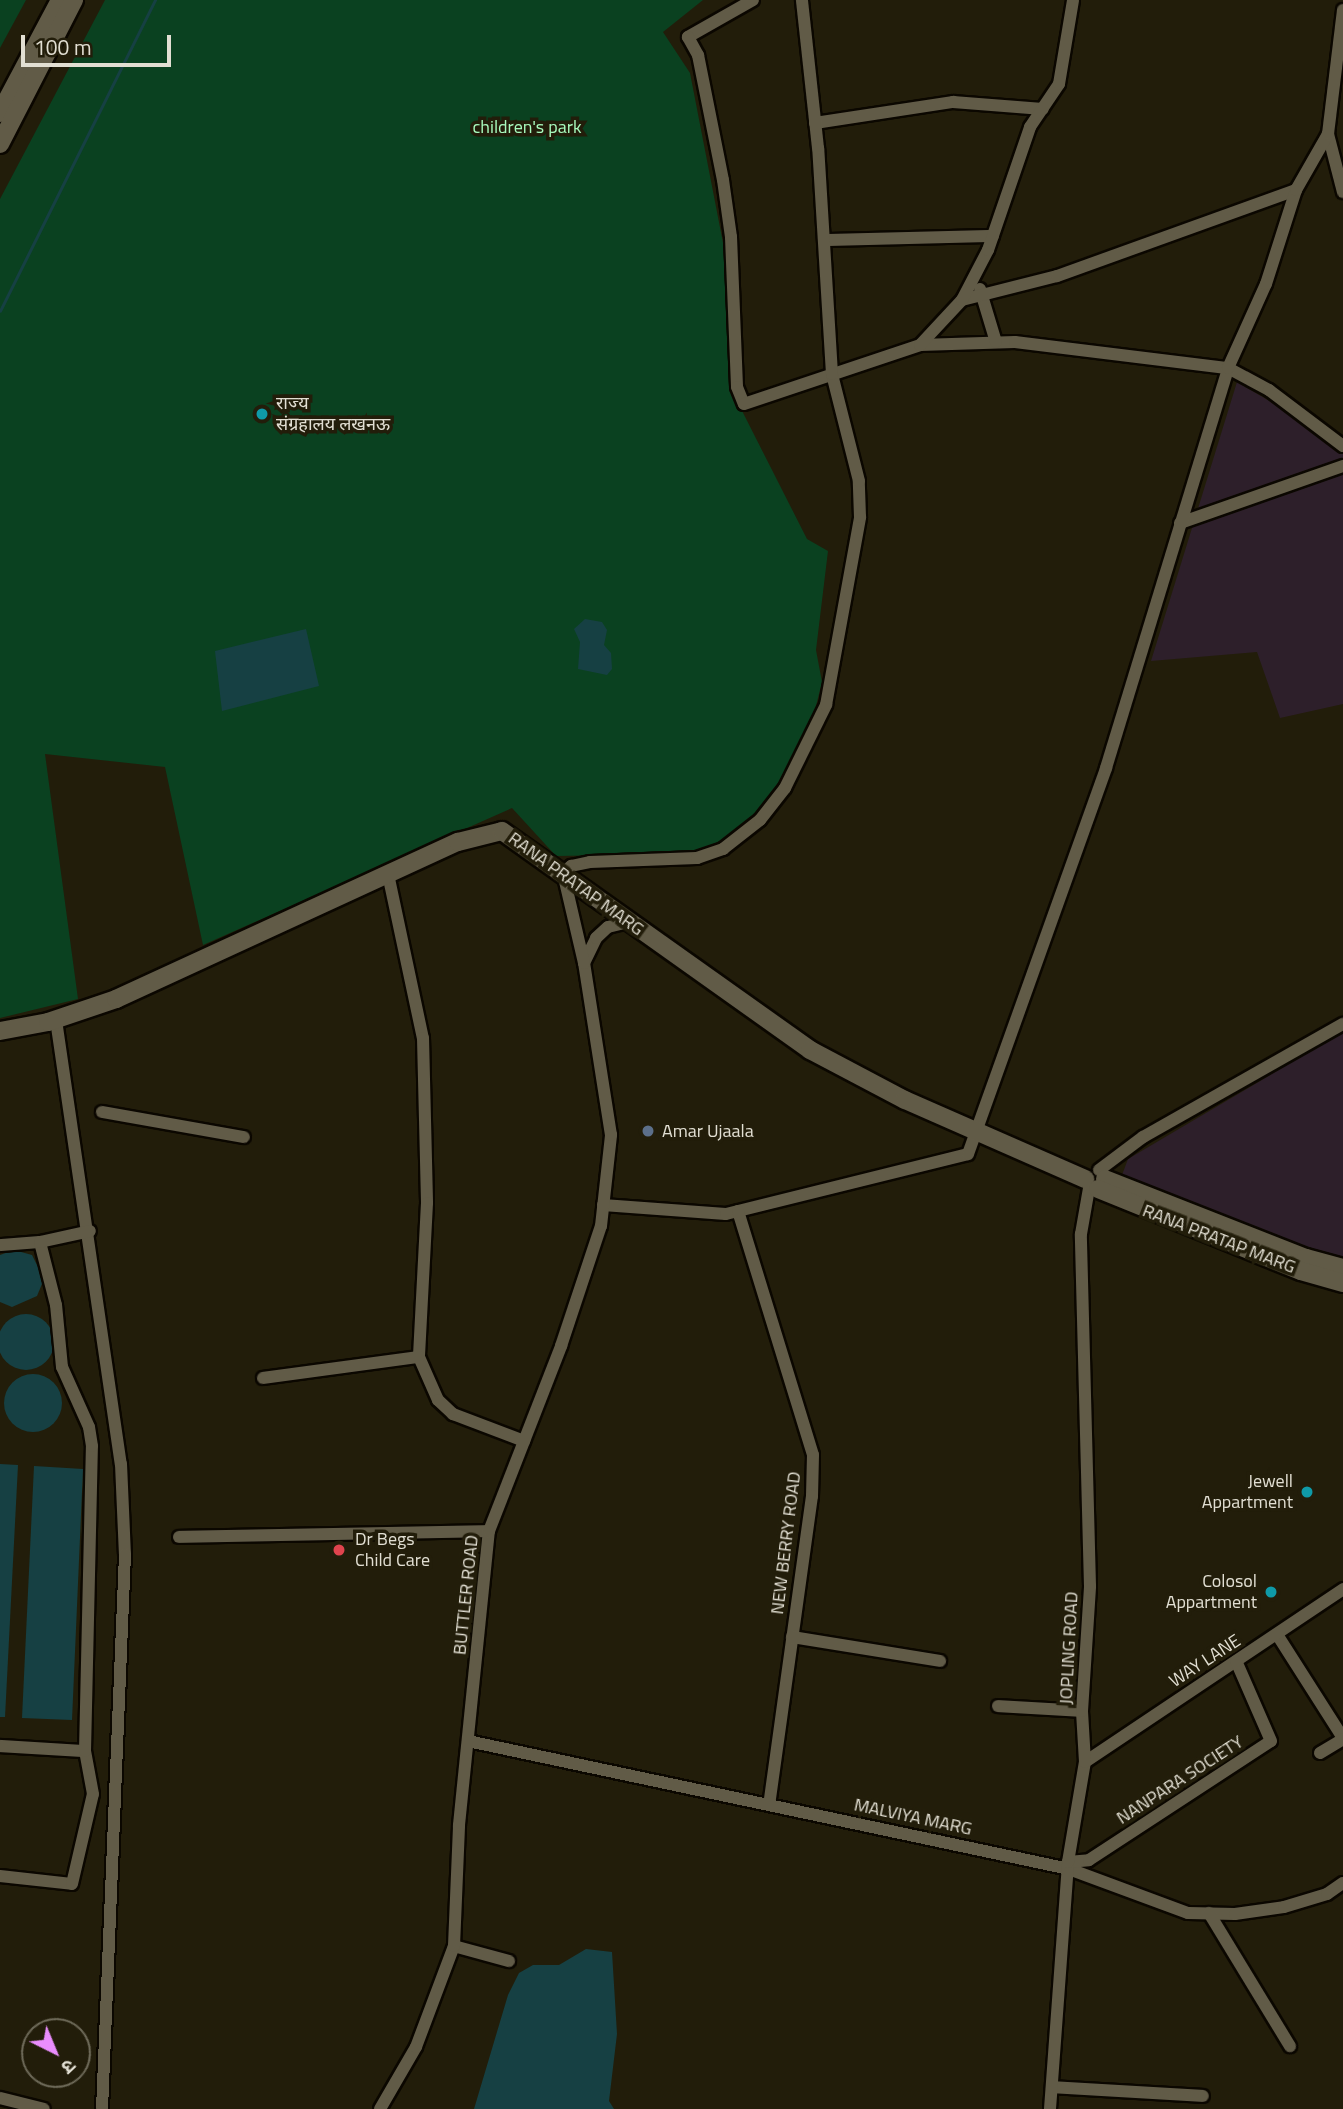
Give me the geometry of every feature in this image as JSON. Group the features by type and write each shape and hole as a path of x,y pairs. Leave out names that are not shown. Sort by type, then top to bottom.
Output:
{"street":[{"path":"0,113 60,0"},
{"path":"0,144 74,0"},
{"path":"753,0 688,37 698,55 725,192 737,387 744,404 920,345 996,342 1228,368 1269,390 1343,446"},
{"path":"563,873 590,862 697,858 723,849 760,820 785,788 810,745 826,705 860,517 859,481 832,374 815,123 802,0"},
{"path":"920,345 962,300 993,236 1030,127 1059,84 1073,0"},
{"path":"1343,10 1328,134 1343,192"},
{"path":"815,123 953,102 1042,108"},
{"path":"603,1205 726,1214 968,1154 978,1134 1106,768 1228,368 1266,284 1296,190 1328,134"},
{"path":"962,300 1057,276 1296,190"},
{"path":"824,240 993,236"},
{"path":"977,272 981,295 996,342"},
{"path":"1180,523 1343,466"},
{"name":"RANA PRATAP MARG","path":"0,1031 57,1020 116,999 458,842 502,831 810,1050 978,1134 1096,1181 1306,1258 1343,1268"},
{"name":"BUTTLER ROAD","path":"380,2109 416,2047 454,1946 468,1741 489,1531 580,1292 601,1226 611,1135 584,963 563,873"},
{"path":"388,874 422,1038 427,1203 419,1357 438,1400 453,1414 524,1441"},
{"path":"584,963 596,938 608,927 628,922"},
{"path":"57,1020 90,1231 121,1465 125,1553 102,2109"},
{"path":"1096,1181 1143,1136 1343,1024"},
{"path":"102,1112 244,1137"},
{"name":"RANA PRATAP MARG","path":"1096,1181 1301,1271 1343,1283"},
{"name":"JOPLING ROAD","path":"1050,2109 1068,1866 1086,1762 1082,1711 1090,1586 1081,1234 1096,1181"},
{"name":"NEW BERRY ROAD","path":"738,1211 813,1455 812,1496 769,1805"},
{"path":"0,1245 40,1242 90,1231"},
{"path":"0,1876 72,1884 93,1794 85,1751 92,1446 89,1427 62,1367 56,1305 40,1242"},
{"path":"264,1378 419,1357"},
{"path":"178,1537 489,1531"},
{"name":"WAY LANE","path":"1086,1762 1236,1661 1279,1636 1343,1589"},
{"path":"1279,1636 1343,1738 1320,1753"},
{"path":"792,1637 940,1661"},
{"name":"NANPARA SOCIETY","path":"1068,1866 1089,1860 1271,1741 1236,1661"},
{"path":"998,1706 1082,1711"},
{"name":"MALVIYA MARG","path":"468,1741 1068,1866 1134,1896 1188,1913 1284,1907 1327,1894 1343,1884"},
{"path":"0,1746 85,1751"},
{"path":"1209,1913 1290,2046"},
{"path":"454,1946 509,1961"},
{"path":"1052,2087 1203,2096"},
{"path":"0,2098 44,2109"}],"shaded area":[{"path":"1237,382 1305,422 1343,454 1343,704 1280,718 1257,652 1151,661"},
{"path":"1343,1032 1343,1265 1122,1175 1128,1159"}],"green space":[{"path":"0,0 26,0 0,48"},
{"name":"children's park","path":"105,0 703,0 663,32 690,73 724,248 731,389 807,539 828,551 816,650 822,682 809,734 776,793 732,835 706,848 678,854 556,856 512,808 203,945 165,767 45,754 78,999 0,1018 0,199"}],"water":[{"path":"585,619 602,622 607,630 604,645 611,653 612,669 607,675 578,669 580,642 574,629"},
{"path":"306,629 319,686 222,711 215,651"},
{"path":"14,1250 32,1255 44,1279 37,1296 12,1307 0,1302 0,1255"},
{"path":"20,1314 32,1314 42,1318 50,1326 54,1342 50,1358 42,1366 32,1370 20,1370 10,1366 2,1358 -2,1348 -2,1336 2,1326 10,1318"},
{"path":"33,1374 44,1376 57,1387 62,1403 60,1414 49,1427 33,1432 22,1430 9,1419 4,1403 6,1392 17,1379"},
{"path":"0,1464 18,1465 5,1717 0,1717"},
{"path":"34,1466 83,1469 72,1720 22,1718"},
{"path":"586,1949 612,1952 617,2034 609,2101 614,2109 474,2109 508,1995 519,1973 533,1965 559,1965"}],"waterway":[{"path":"0,311 155,0"}],"place":[{"name":"राज्य संग्रहालय लखनऊ","path":"262,414"},
{"name":"Amar Ujaala","path":"648,1131"},
{"name":"Jewell Appartment","path":"1307,1492"},
{"name":"Dr Begs Child Care","path":"339,1550"},
{"name":"Colosol Appartment","path":"1271,1592"}]}
